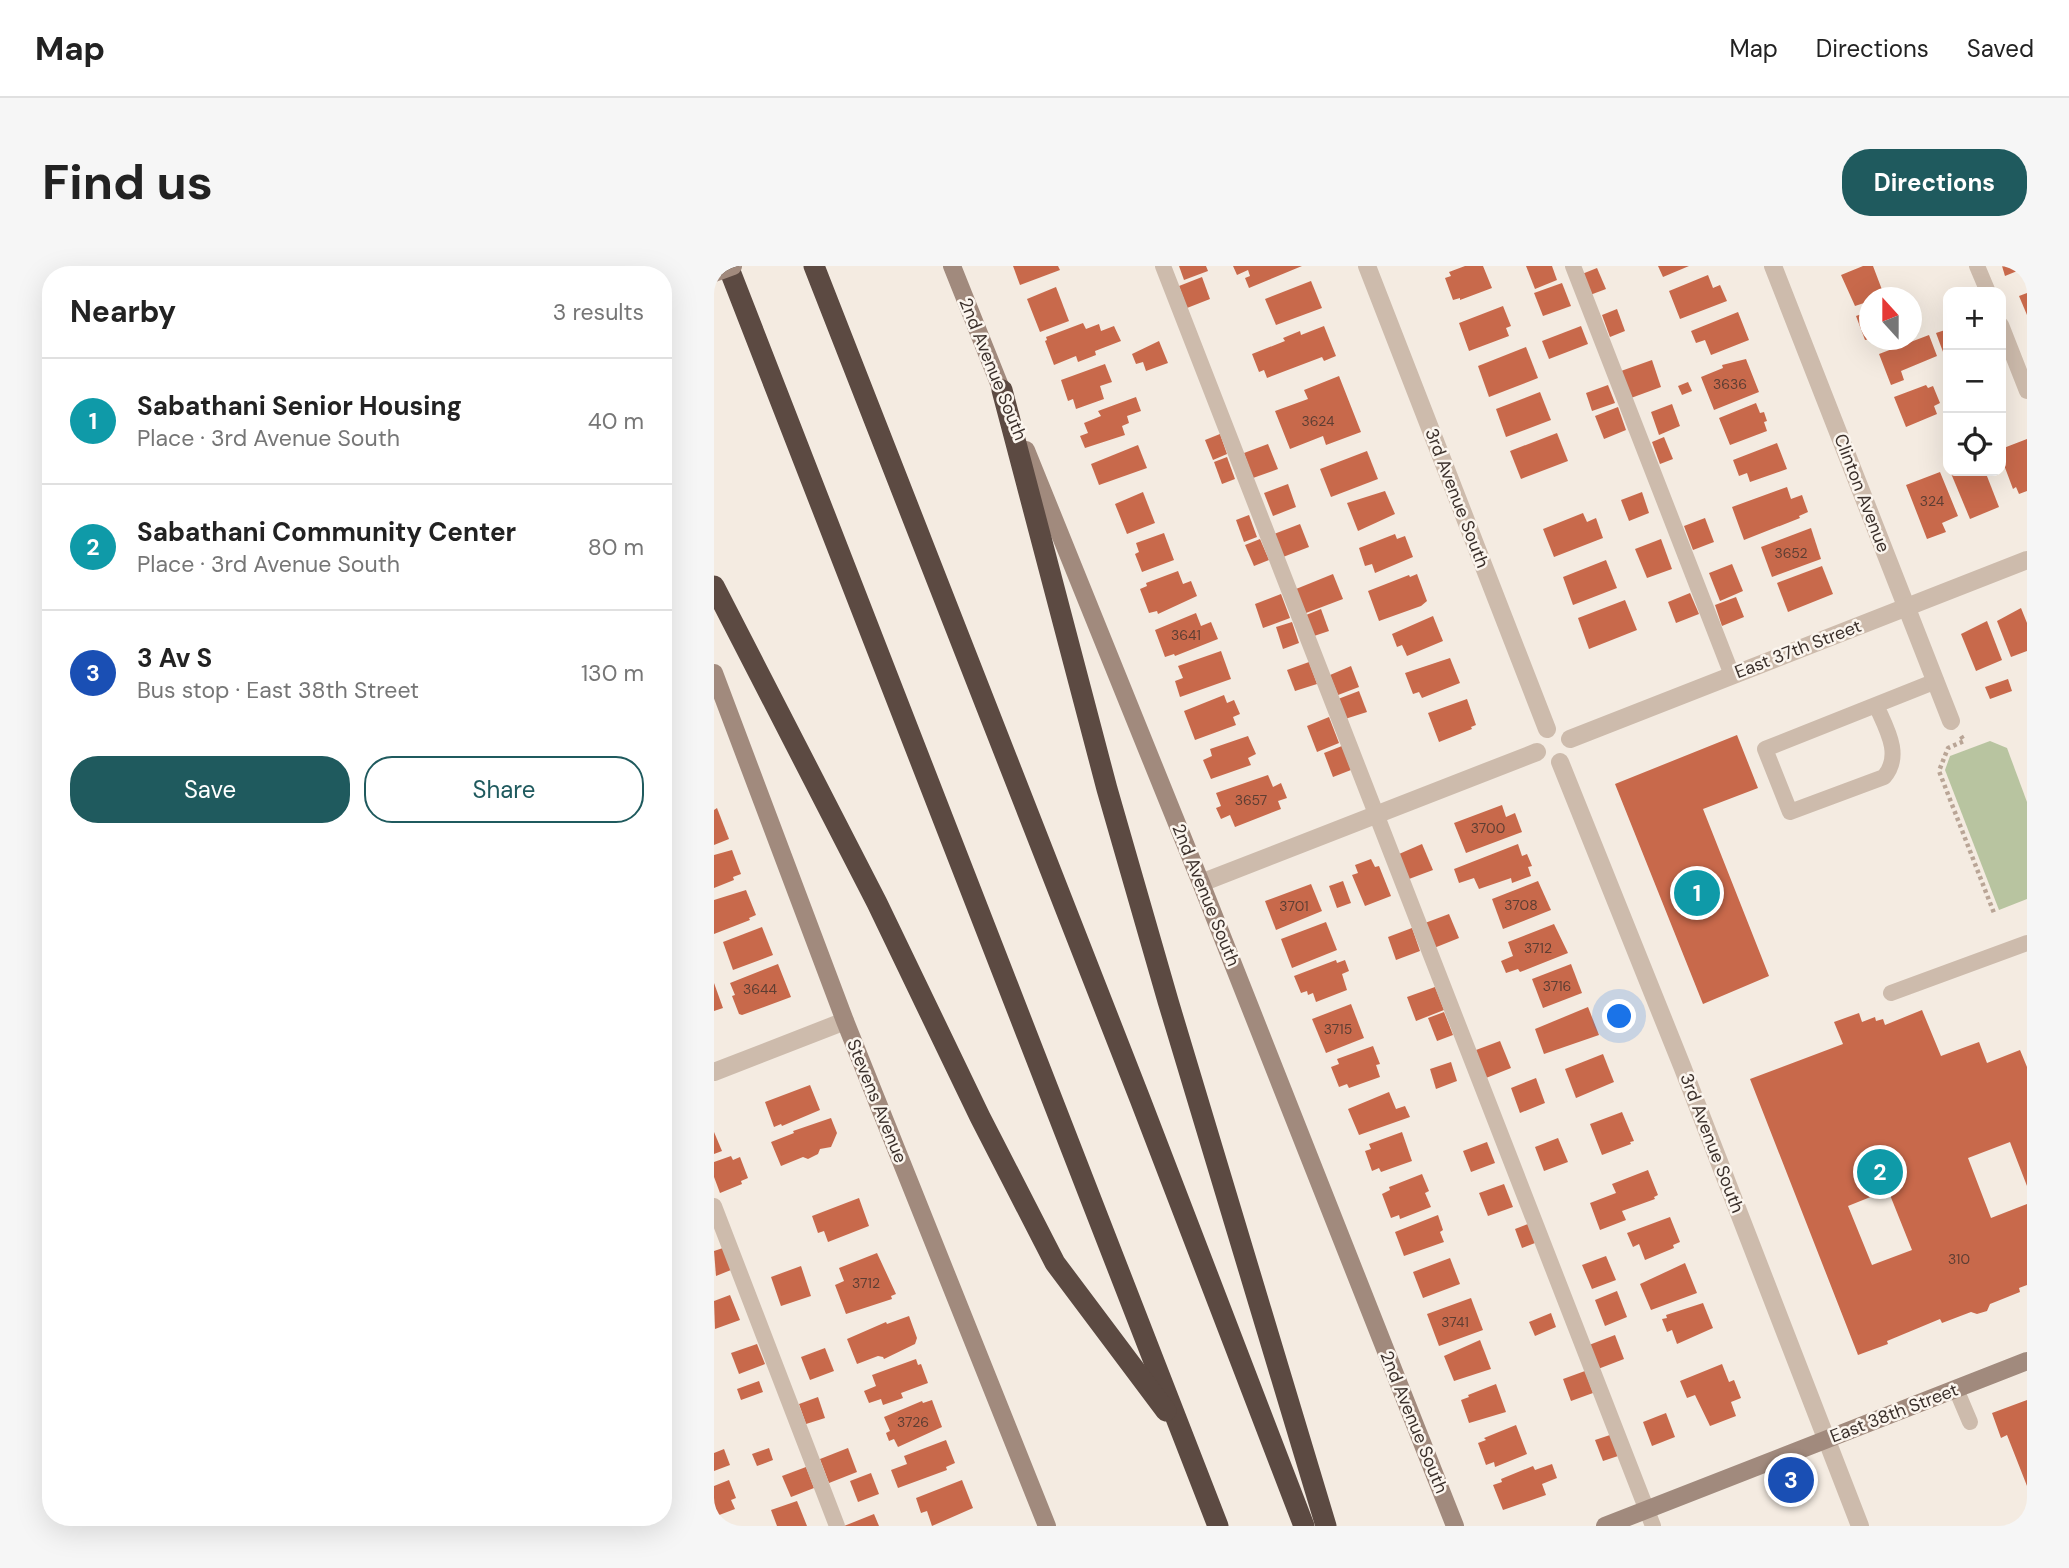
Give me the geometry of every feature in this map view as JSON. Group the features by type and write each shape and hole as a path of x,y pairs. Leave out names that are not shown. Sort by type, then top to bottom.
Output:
{"highway":[{"path":"728,266 1218,1526"},
{"path":"814,266 1304,1526"},
{"path":"1002,390 1107,789 1168,1002 1326,1526"},
{"path":"714,586 877,903 979,1117 1055,1263 1182,1431"}],"street":[{"path":"714,274 733,266"},
{"name":"2nd Avenue South","path":"952,266 1202,883 1455,1526"},
{"name":"3rd Avenue South","path":"1367,266 1548,729"},
{"name":"Clinton Avenue","path":"1773,266 1951,721"},
{"name":"East 37th Street","path":"1570,739 2027,560"},
{"name":"Stevens Avenue","path":"714,673 845,1021 1047,1526"},
{"path":"1558,728 1570,739 1569,755 1560,762 1549,763 1537,752 1537,741 1548,729 1558,728"},
{"path":"1202,883 1537,752"},
{"name":"3rd Avenue South","path":"1560,762 1860,1526"},
{"path":"714,1072 845,1021"},
{"name":"East 38th Street","path":"1605,1526 1650,1518 1826,1439 2027,1361"}],"lane":[{"path":"1163,266 1650,1518"},
{"path":"1573,266 1732,675"},
{"path":"1977,266 1986,287"},
{"path":"2006,338 2027,391"},
{"path":"1877,705 1892,744 1894,757 1890,770 1884,777 1790,812 1765,749 1936,681"},
{"path":"1891,993 2027,943"},
{"path":"714,1206 836,1526"},
{"path":"1956,1389 1970,1422"}],"path":[{"path":"1951,721 1964,741 1948,748 1939,771 1994,913"}],"green space":[{"path":"1990,741 2007,748 2027,802 2027,899 1999,910 1945,770 1950,756"}],"building":[{"path":"1013,266 1058,266 1060,270 1020,285"},
{"path":"1179,266 1206,266 1208,271 1184,280"},
{"path":"1233,266 1302,266 1249,288 1245,278 1250,276 1248,270 1237,275"},
{"path":"1465,266 1483,266 1492,288 1453,300 1445,278 1451,276 1449,272"},
{"path":"1526,266 1552,266 1557,280 1535,289"},
{"path":"1658,266 1689,266 1663,277"},
{"path":"1863,266 1873,266 1881,287 1859,287 1859,305 1855,306 1841,275"},
{"path":"2002,266 2027,266 2027,267 2005,276"},
{"path":"1597,268 1606,289 1590,295 1582,274"},
{"path":"1708,275 1713,288 1720,285 1727,301 1680,319 1669,291"},
{"path":"1202,277 1210,299 1187,308 1179,286"},
{"path":"1311,281 1322,308 1276,325 1265,299"},
{"path":"1562,283 1571,306 1543,316 1534,293"},
{"path":"1056,287 1069,321 1040,332 1027,299"},
{"path":"2027,293 2027,315 2019,296"},
{"path":"1503,306 1511,326 1506,328 1509,336 1469,351 1459,323"},
{"path":"1617,309 1625,331 1610,337 1602,315"},
{"path":"1738,312 1749,340 1711,355 1705,340 1696,343 1691,331"},
{"path":"1083,323 1086,329 1099,324 1101,331 1114,326 1121,341 1095,351 1096,355 1078,362 1076,356 1054,365 1046,337"},
{"path":"1324,326 1336,356 1324,361 1322,357 1267,378 1264,370 1259,372 1252,354 1285,341 1283,338 1300,331 1301,335"},
{"path":"1581,326 1588,344 1549,359 1542,341"},
{"path":"1943,331 1943,352 1936,333"},
{"path":"1929,335 1937,356 1901,371 1904,380 1891,385 1879,354 1890,350 1922,350 1922,338"},
{"path":"1159,341 1168,363 1146,371 1143,362 1136,364 1132,354"},
{"path":"1526,347 1538,378 1489,397 1478,366"},
{"path":"1746,359 1759,392 1714,410 1701,377 1723,368 1722,365"},
{"path":"1652,360 1661,387 1631,398 1621,371"},
{"path":"1105,364 1112,382 1100,386 1104,399 1076,409 1073,399 1068,401 1061,380"},
{"path":"1339,376 1361,432 1326,445 1323,436 1290,449 1275,411 1308,399 1304,390"},
{"path":"1688,382 1692,391 1682,395 1678,386"},
{"path":"1608,385 1615,403 1592,411 1586,393"},
{"path":"1926,385 1928,388 1933,386 1940,403 1934,406 1937,414 1906,427 1894,397"},
{"path":"1540,392 1551,420 1506,437 1496,409"},
{"path":"1136,397 1141,411 1127,416 1129,423 1122,426 1125,435 1085,448 1080,436 1088,433 1084,423 1101,416 1098,411"},
{"path":"1756,403 1760,413 1764,412 1767,431 1730,445 1719,418"},
{"path":"1672,404 1680,426 1659,435 1651,412"},
{"path":"1618,407 1626,430 1604,439 1595,416"},
{"path":"1557,433 1568,461 1521,479 1510,451"},
{"path":"1220,434 1227,454 1213,460 1205,440"},
{"path":"1664,437 1673,459 1660,464 1652,442"},
{"path":"2027,439 2027,491 2019,494 2016,487 2013,489 2006,470 2006,447"},
{"path":"1777,443 1787,469 1750,482 1747,473 1739,476 1733,460"},
{"path":"1268,444 1278,469 1253,478 1244,453"},
{"path":"1138,445 1147,468 1099,485 1091,464"},
{"path":"1367,451 1378,479 1331,497 1320,469"},
{"path":"1227,457 1235,479 1222,484 1214,462"},
{"path":"1940,472 1958,516 1942,523 1946,532 1927,539 1906,485"},
{"path":"1952,476 1987,476 1999,507 1970,519"},
{"path":"1288,484 1296,507 1273,516 1264,493"},
{"path":"1787,487 1791,499 1802,495 1808,512 1799,516 1800,518 1744,540 1732,507"},
{"path":"1385,491 1395,514 1358,531 1347,503"},
{"path":"1143,492 1155,523 1127,534 1115,504"},
{"path":"1642,492 1649,513 1629,521 1621,500"},
{"path":"1583,513 1587,522 1596,518 1603,538 1554,557 1543,529"},
{"path":"1249,515 1257,537 1244,542 1236,520"},
{"path":"1705,518 1714,542 1693,550 1684,526"},
{"path":"1300,524 1309,547 1283,557 1274,534"},
{"path":"1811,528 1821,559 1772,577 1761,547"},
{"path":"1164,533 1174,560 1142,572 1135,554 1139,552 1136,543"},
{"path":"1395,534 1397,539 1405,536 1413,557 1375,573 1372,564 1365,566 1359,548"},
{"path":"1260,539 1269,560 1254,566 1245,545"},
{"path":"1661,539 1672,569 1647,578 1635,549"},
{"path":"1606,560 1617,588 1573,605 1563,577"},
{"path":"1732,564 1743,591 1720,601 1709,573"},
{"path":"1822,566 1833,594 1788,612 1777,583"},
{"path":"1178,571 1183,584 1191,581 1197,596 1158,614 1157,611 1149,613 1140,589 1147,586 1146,583"},
{"path":"1333,574 1343,599 1306,613 1296,589"},
{"path":"1417,574 1427,601 1421,606 1379,621 1368,591"},
{"path":"1690,593 1699,614 1676,623 1668,602"},
{"path":"1281,594 1290,618 1263,628 1255,604"},
{"path":"1736,597 1744,617 1722,626 1715,605"},
{"path":"1625,600 1637,630 1589,649 1578,618"},
{"path":"2021,608 2027,623 2027,651 2011,657 1997,621"},
{"path":"1321,609 1329,631 1314,636 1306,615"},
{"path":"1196,613 1201,626 1211,622 1218,639 1175,656 1165,657 1155,630"},
{"path":"1433,616 1443,641 1407,656 1402,645 1397,647 1392,634"},
{"path":"1987,621 2002,660 1976,671 1961,634"},
{"path":"1292,622 1299,643 1283,649 1276,627"},
{"path":"1221,651 1231,679 1180,697 1175,681 1183,678 1178,666"},
{"path":"1450,658 1460,683 1422,698 1419,692 1413,694 1405,673"},
{"path":"1309,662 1317,684 1295,691 1287,670"},
{"path":"1351,666 1359,687 1338,695 1330,675"},
{"path":"2008,679 2012,691 1990,699 1985,687"},
{"path":"1359,691 1367,712 1345,719 1338,699"},
{"path":"1224,695 1227,703 1234,700 1240,714 1233,717 1236,725 1195,740 1184,711"},
{"path":"1467,699 1476,725 1439,742 1428,713"},
{"path":"1329,717 1339,743 1317,752 1307,726"},
{"path":"1737,735 1758,788 1703,809 1769,976 1703,1004 1615,784"},
{"path":"1248,736 1256,754 1248,758 1251,765 1211,779 1203,760 1212,756 1210,749"},
{"path":"1342,746 1351,770 1333,777 1324,753"},
{"path":"1268,775 1273,787 1281,783 1287,798 1278,801 1281,809 1235,827 1230,815 1221,819 1216,808 1221,806 1216,793"},
{"path":"1502,805 1506,817 1515,813 1522,832 1466,853 1454,823"},
{"path":"717,808 729,839 714,845 714,810"},
{"path":"1422,844 1433,870 1409,879 1399,854"},
{"path":"1518,844 1522,856 1527,854 1532,866 1528,867 1531,876 1512,883 1511,878 1479,889 1474,878 1459,883 1454,869"},
{"path":"732,850 741,874 733,877 734,880 714,888 714,855"},
{"path":"1371,859 1375,867 1379,866 1391,896 1365,906 1352,875 1358,873 1355,865"},
{"path":"1343,881 1351,903 1337,908 1329,886"},
{"path":"1538,881 1551,910 1503,929 1492,899"},
{"path":"1311,884 1322,911 1276,930 1265,901"},
{"path":"746,890 756,915 714,934 714,900"},
{"path":"1449,914 1459,938 1434,948 1425,923"},
{"path":"1326,922 1337,950 1292,968 1281,939"},
{"path":"1554,924 1568,953 1520,972 1518,969 1506,973 1501,961 1513,956 1508,942"},
{"path":"762,927 773,955 733,970 723,942"},
{"path":"1412,928 1420,951 1396,960 1388,937"},
{"path":"1336,960 1337,963 1345,960 1349,971 1342,974 1347,990 1316,1002 1313,993 1301,993 1294,976"},
{"path":"778,964 791,997 739,1014 730,983"},
{"path":"1571,964 1582,993 1543,1008 1532,979"},
{"path":"714,983 723,1008 714,1011"},
{"path":"1435,987 1444,1010 1416,1021 1407,997"},
{"path":"1351,1004 1364,1038 1326,1053 1312,1019"},
{"path":"1588,1007 1599,1035 1544,1054 1535,1029"},
{"path":"1922,1010 1941,1056 1979,1042 1987,1063 2020,1050 2027,1067 2027,1186 2010,1142 1968,1158 1991,1218 2027,1204 2027,1285 2019,1288 2020,1292 1990,1304 1987,1311 1977,1314 1971,1312 1942,1323 1940,1319 1858,1355 1750,1079 1843,1044 1834,1022 1859,1013 1862,1022 1875,1017 1876,1021 1883,1019 1885,1025","holes":["1888,1190 1912,1250 1872,1265 1848,1206"]},
{"path":"1444,1012 1453,1035 1437,1041 1428,1018"},
{"path":"1500,1041 1511,1068 1486,1078 1476,1050"},
{"path":"1373,1046 1380,1064 1376,1065 1380,1077 1349,1088 1347,1084 1339,1087 1331,1067 1339,1064 1337,1059"},
{"path":"1603,1054 1614,1082 1576,1098 1565,1069"},
{"path":"1451,1062 1457,1081 1436,1089 1430,1069"},
{"path":"1536,1078 1545,1103 1520,1113 1511,1088"},
{"path":"810,1085 820,1110 774,1127 765,1102"},
{"path":"1389,1092 1396,1109 1405,1106 1410,1117 1359,1135 1348,1109"},
{"path":"1622,1112 1634,1141 1602,1155 1590,1124"},
{"path":"831,1118 837,1133 831,1147 820,1149 818,1154 808,1159 803,1157 781,1166 771,1142"},
{"path":"714,1132 722,1151 714,1154"},
{"path":"1402,1132 1412,1161 1381,1172 1379,1168 1372,1171 1365,1151 1371,1149 1369,1144"},
{"path":"1558,1138 1568,1162 1544,1171 1535,1147"},
{"path":"1487,1142 1495,1163 1471,1172 1463,1151"},
{"path":"731,1156 733,1160 740,1157 748,1178 741,1181 742,1184 720,1193 714,1177 714,1162"},
{"path":"1648,1170 1658,1195 1655,1199 1622,1211 1626,1220 1600,1230 1590,1203 1616,1193 1612,1184"},
{"path":"1422,1174 1429,1191 1425,1193 1431,1207 1400,1219 1399,1215 1391,1218 1382,1194 1390,1190 1389,1187"},
{"path":"1504,1184 1513,1207 1488,1216 1479,1193"},
{"path":"859,1198 869,1226 828,1242 824,1231 818,1233 812,1216"},
{"path":"1438,1215 1444,1242 1404,1256 1395,1232"},
{"path":"1670,1217 1680,1242 1673,1245 1674,1248 1645,1260 1639,1244 1633,1247 1627,1233"},
{"path":"1528,1224 1535,1243 1522,1248 1515,1229"},
{"path":"723,1248 731,1270 716,1276 714,1251"},
{"path":"877,1253 896,1294 891,1296 892,1299 846,1314 835,1285 844,1281 839,1268"},
{"path":"1606,1256 1616,1280 1592,1289 1582,1265"},
{"path":"1450,1258 1460,1284 1423,1298 1413,1272"},
{"path":"1685,1263 1697,1293 1651,1310 1640,1284"},
{"path":"801,1266 811,1296 781,1306 771,1277"},
{"path":"1617,1291 1627,1317 1605,1326 1595,1300"},
{"path":"730,1295 740,1320 715,1329 714,1301"},
{"path":"1471,1298 1483,1330 1439,1346 1427,1314"},
{"path":"1703,1303 1713,1328 1677,1344 1672,1330 1667,1332 1662,1319 1667,1318 1666,1315"},
{"path":"1551,1313 1556,1327 1535,1336 1529,1322"},
{"path":"909,1316 917,1338 915,1344 884,1359 878,1356 857,1364 847,1339 886,1322 887,1324"},
{"path":"1615,1335 1624,1359 1598,1369 1589,1345"},
{"path":"1480,1340 1491,1369 1454,1381 1444,1356"},
{"path":"757,1344 765,1364 739,1374 731,1353"},
{"path":"825,1348 834,1371 810,1380 801,1357"},
{"path":"916,1359 918,1365 921,1364 928,1383 901,1393 903,1398 883,1405 881,1399 869,1403 864,1391 876,1386 872,1375"},
{"path":"1722,1364 1729,1382 1734,1380 1741,1398 1731,1402 1736,1416 1710,1426 1695,1395 1687,1398 1680,1381"},
{"path":"1585,1371 1593,1393 1571,1401 1563,1379"},
{"path":"759,1381 763,1392 741,1400 737,1389"},
{"path":"1496,1384 1506,1412 1469,1423 1461,1400"},
{"path":"818,1397 825,1418 806,1424 799,1404"},
{"path":"932,1400 942,1427 898,1447 894,1439 889,1441 886,1433 890,1431 884,1417 922,1401"},
{"path":"2027,1400 2027,1486 2007,1435 2001,1438 1992,1413"},
{"path":"1666,1413 1675,1437 1652,1446 1643,1422"},
{"path":"1516,1425 1527,1454 1495,1467 1494,1462 1486,1465 1478,1443"},
{"path":"1610,1435 1618,1456 1603,1461 1595,1440"},
{"path":"946,1440 955,1463 946,1467 947,1470 898,1488 891,1470 907,1464 904,1456"},
{"path":"769,1448 773,1460 757,1466 752,1454"},
{"path":"848,1448 857,1472 829,1483 820,1459"},
{"path":"724,1449 730,1465 714,1471 714,1453"},
{"path":"1552,1464 1557,1478 1542,1484 1546,1495 1503,1510 1493,1485 1533,1466 1535,1470"},
{"path":"806,1467 814,1488 791,1497 782,1476"},
{"path":"871,1473 879,1494 858,1502 850,1481"},
{"path":"729,1480 736,1498 731,1500 735,1509 714,1517 714,1486"},
{"path":"962,1480 973,1508 932,1526 927,1511 921,1513 916,1498"},
{"path":"797,1501 807,1526 777,1526 771,1510"},
{"path":"874,1514 879,1526 844,1526"}],"place":[{"name":"Sabathani Senior Housing","path":"1697,893"},
{"name":"Sabathani Community Center","path":"1880,1172"},
{"name":"3 Av S","path":"1791,1480"}]}
